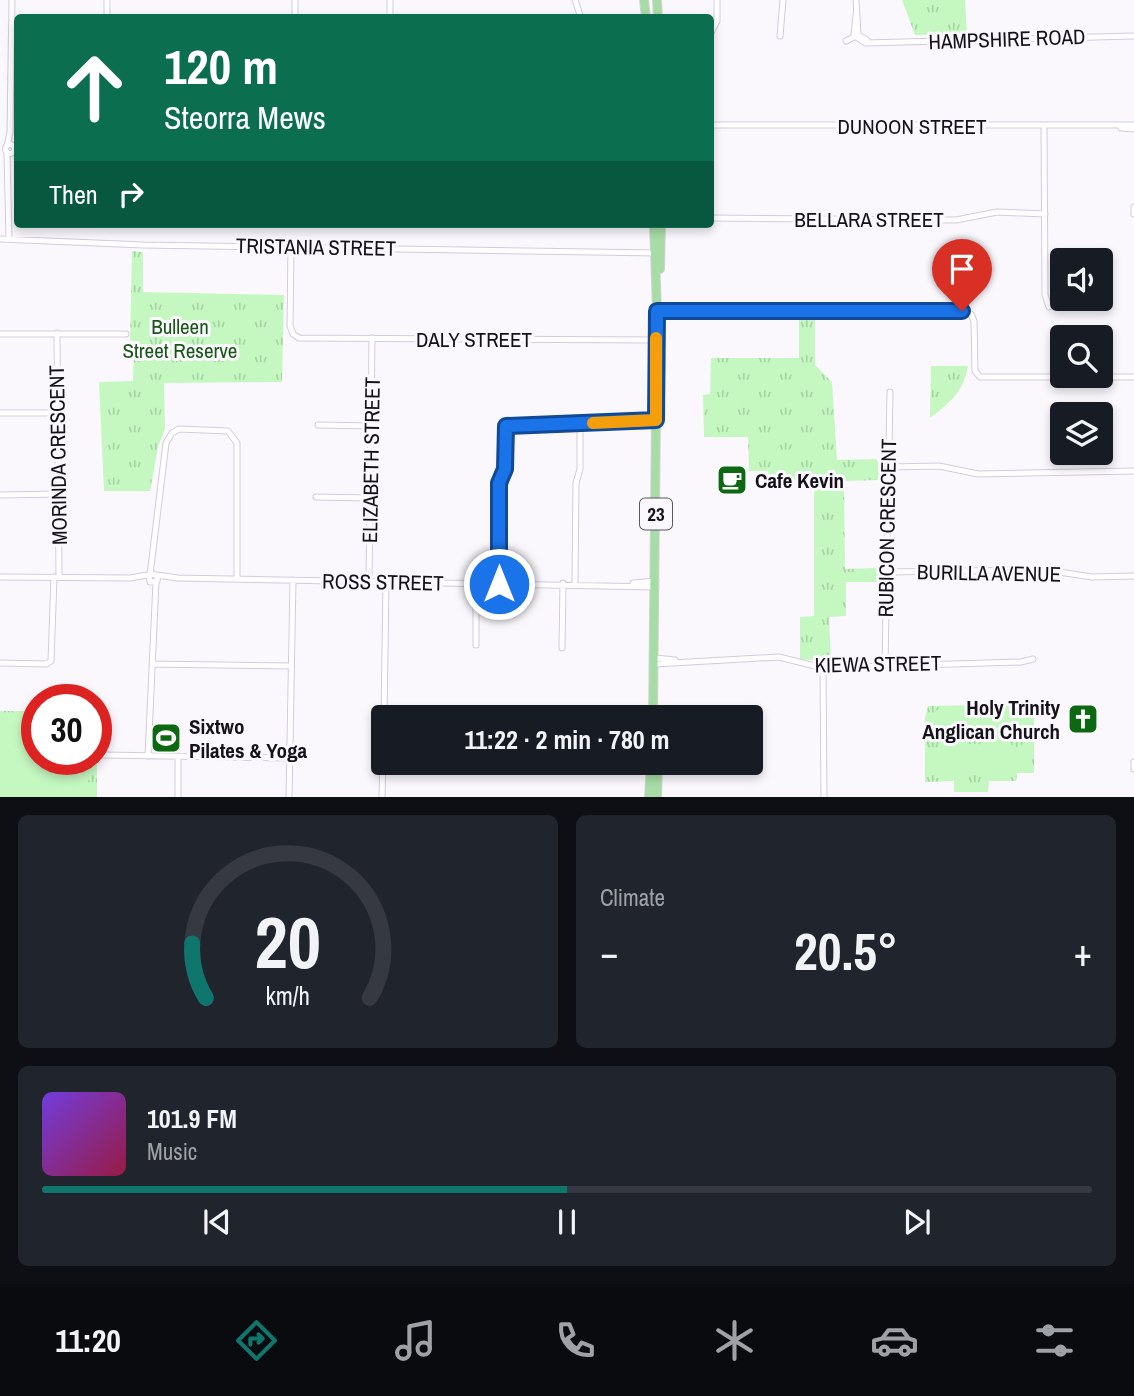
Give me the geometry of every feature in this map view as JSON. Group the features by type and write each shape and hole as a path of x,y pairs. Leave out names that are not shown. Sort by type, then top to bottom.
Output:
{"main road":[{"name":"23","path":"654,228 657,252 655,705"},
{"name":"23","path":"657,252 660,228"},
{"path":"649,797 650,775"},
{"path":"657,797 658,775"}],"street":[{"path":"9,239 12,0"},
{"path":"714,27 717,21 717,0"},
{"path":"780,36 783,0"},
{"path":"846,41 857,36 856,0"},
{"name":"HAMPSHIRE ROAD","path":"857,36 880,41 1134,36"},
{"name":"DUNOON STREET","path":"714,125 1134,127"},
{"path":"1046,127 1045,295 1049,307"},
{"path":"1134,207 1134,214"},
{"name":"BELLARA STREET","path":"714,218 956,220 992,212 1045,212"},
{"name":"TRISTANIA STREET","path":"0,239 291,247 657,252"},
{"name":"DALY STREET","path":"291,247 290,326 293,334 299,338 656,340"},
{"path":"657,311 962,311 971,314 974,321 975,371 980,377 1134,377"},
{"name":"MORINDA CRESCENT","path":"0,663 47,664 51,661 57,577 57,333"},
{"path":"0,334 126,334"},
{"name":"ELIZABETH STREET","path":"369,582 372,338"},
{"name":"RUBICON CRESCENT","path":"885,665 890,392"},
{"path":"0,413 57,413"},
{"path":"499,584 499,483 505,469 506,426 656,423"},
{"path":"318,425 371,426"},
{"path":"575,583 576,483 580,469 580,425"},
{"path":"148,756 154,555 166,443 178,429 228,431 235,436 237,579"},
{"path":"888,467 939,466 978,474 1134,471"},
{"path":"0,495 58,494"},
{"path":"316,497 370,498"},
{"name":"BURILLA AVENUE","path":"885,572 1046,570 1092,577 1134,576"},
{"name":"ROSS STREET","path":"0,577 656,584"},
{"path":"289,797 293,580"},
{"path":"384,705 386,583"},
{"path":"562,648 563,583"},
{"path":"475,584 476,645"},
{"name":"KIEWA STREET","path":"655,661 779,657 823,667 1021,662 1033,659"},
{"path":"152,664 290,666"},
{"path":"823,667 824,797"},
{"path":"112,755 289,758"},
{"path":"178,756 178,797"},
{"path":"1134,762 1134,769"},
{"path":"383,775 383,797"}],"green space":[{"path":"902,0 965,0 967,35 915,35"},
{"name":"Bulleen Street Reserve","path":"132,251 143,252 143,292 284,295 282,382 164,383 165,429 158,447 150,491 104,491 99,382 133,381 134,341 130,340"},
{"path":"799,320 815,320 815,365 832,382 837,460 876,459 881,466 880,480 844,481 845,569 878,568 878,582 846,582 846,616 829,617 831,661 800,659 800,617 814,616 814,480 769,479 768,471 749,471 748,437 704,437 703,395 710,394 711,358 799,358"},
{"path":"931,366 968,366 963,383 955,396 930,418"},
{"path":"1034,704 1034,773 1017,773 1016,781 989,781 988,792 954,792 954,781 925,782 925,718 928,706"},
{"path":"967,709 966,740 936,740 936,710"},
{"path":"972,709 1016,710 1015,741 972,739"},
{"path":"1018,709 1034,709 1018,734"},
{"path":"0,711 21,711 21,775 97,775 97,797 0,797"},
{"path":"21,727 21,775 89,775 81,797 0,797 0,731"},
{"path":"1018,738 1033,769 1017,769"},
{"path":"969,744 1014,745 1013,776 968,774"},
{"path":"935,748 965,748 965,778 935,778"}],"slow traffic":[{"path":"593,423 656,420 656,338"}],"place":[{"name":"Cafe Kevin","path":"732,480"},
{"name":"Holy Trinity Anglican Church","path":"1083,719"},
{"name":"Sixtwo Pilates & Yoga","path":"166,738"}],"route":[{"path":"499,584 499,483 505,469 506,426 656,420 657,311 962,311"}]}
